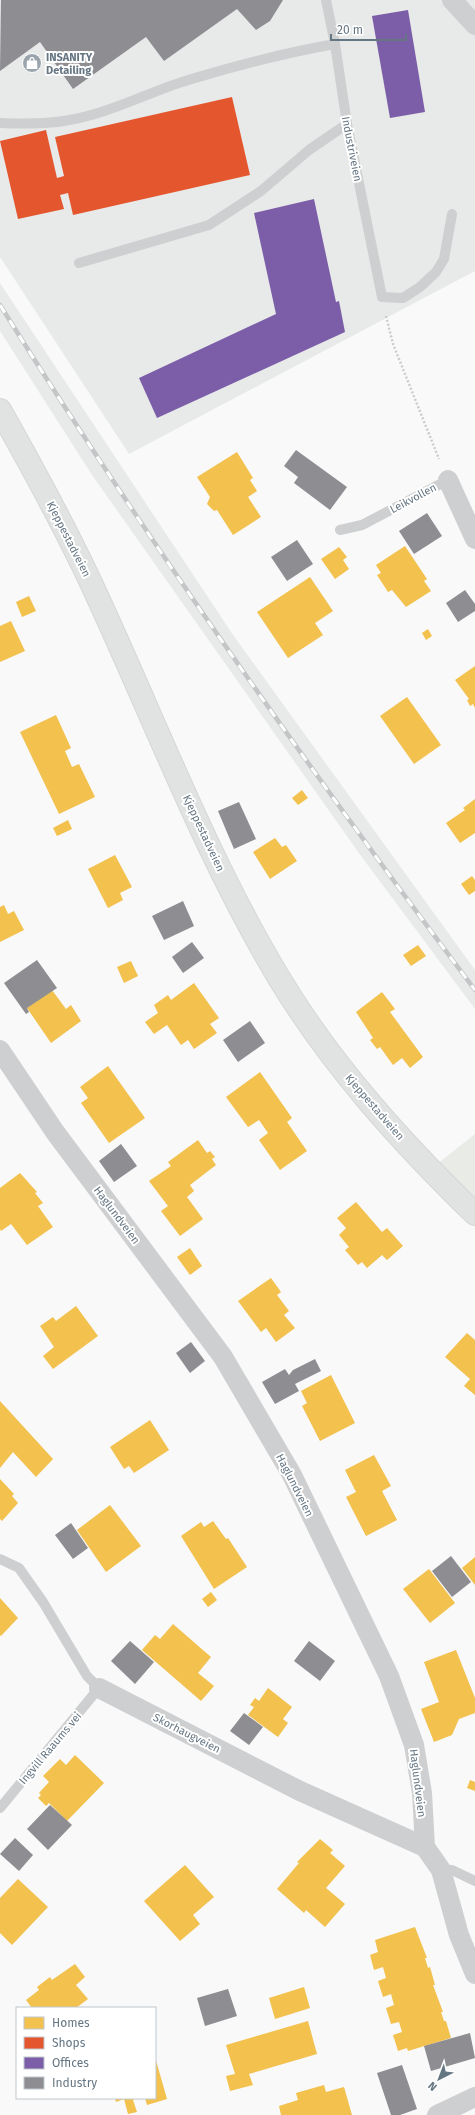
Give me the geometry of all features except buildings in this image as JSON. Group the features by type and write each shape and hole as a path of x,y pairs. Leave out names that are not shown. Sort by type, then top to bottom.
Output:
{"main road":[{"name":"Kjeppestadveien","path":"2,419 77,555 220,868 273,967 299,1009 345,1072 401,1137 475,1214"}],"street":[{"path":"452,0 475,25"},
{"name":"Leikvollen","path":"448,480 475,539"},
{"name":"Haglundveien","path":"0,1050 55,1132 223,1357 292,1475 388,1676 414,1745 422,1793 425,1847"},
{"name":"Skorhaugveien","path":"99,1688 300,1791 425,1847"},
{"path":"425,1847 441,1870 459,1935 475,1974"},
{"path":"437,2115 475,2097"}],"lane":[{"name":"Industriveien","path":"326,0 335,44 347,124 382,297"},
{"path":"0,123 31,124 64,121 92,115 185,81 280,55 335,44"},
{"path":"79,263 209,225 261,191 309,150 347,124"},
{"path":"382,297 403,298 420,287 436,272 444,259 452,214"},
{"name":"Leikvollen","path":"340,530 362,525 448,480"},
{"name":"Skorhaugveien","path":"0,1559 19,1568 43,1602 87,1676 99,1688"},
{"name":"Ingvill Raaums vei","path":"0,1808 99,1688"},
{"path":"441,1870 452,1870 475,1881"}],"path":[{"path":"382,297 393,344 448,480"}],"shaded area":[{"path":"0,0 475,0 475,271 129,454 0,257"},
{"path":"0,283 233,635 475,970 475,1009 361,856 92,475 0,331"},
{"path":"475,1134 475,1214 431,1169"}],"railway":[{"path":"0,305 113,480 230,653 351,822 475,990"}],"place":[{"name":"INSANITY Detailing","path":"32,63"}]}
